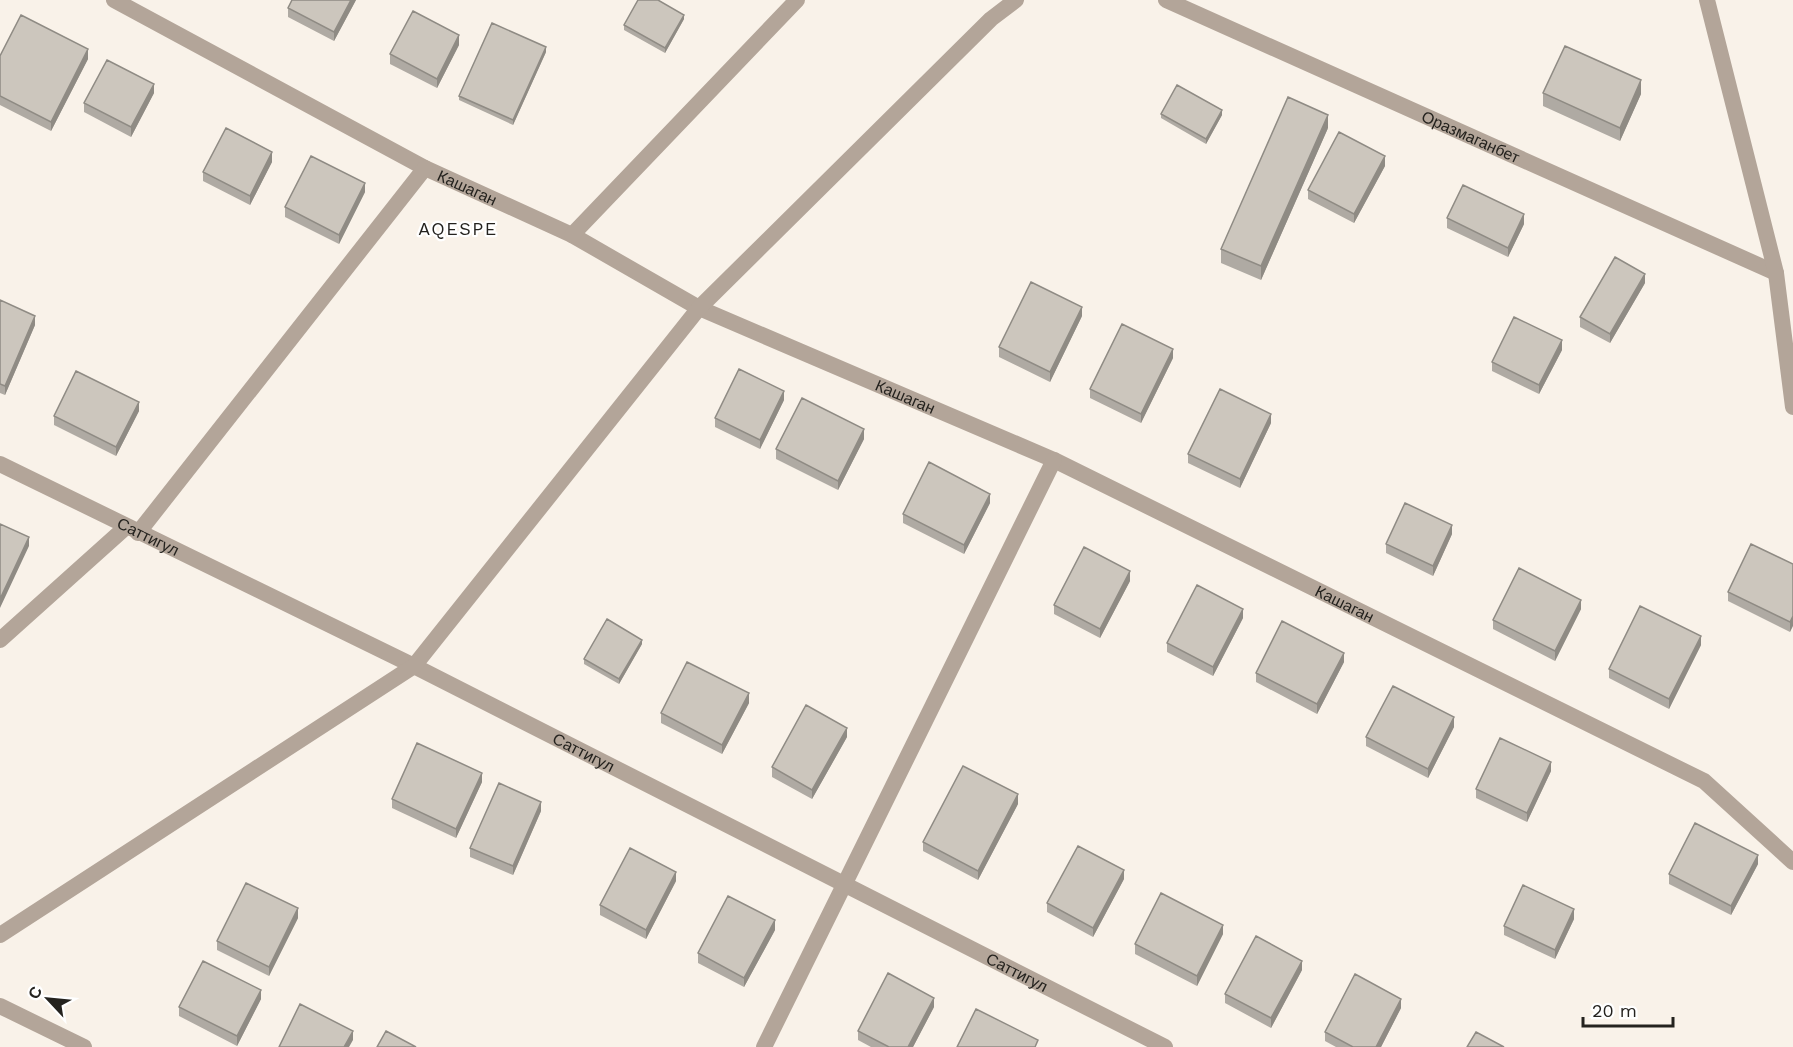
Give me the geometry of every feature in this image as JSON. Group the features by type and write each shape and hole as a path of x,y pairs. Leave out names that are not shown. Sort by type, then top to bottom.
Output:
{"street":[{"name":"Кашаган","path":"114,0 425,168 572,235 699,308 1054,459 1704,781 1793,862"},
{"path":"572,235 797,0"},
{"path":"0,936 414,666 699,308 991,19 1016,0"},
{"name":"Оразмаганбет","path":"1166,0 1776,273"},
{"path":"1707,0 1776,273 1793,407"},
{"path":"0,640 132,530 425,168"},
{"path":"764,1047 1054,459"},
{"name":"Саттигул","path":"0,464 414,666 1165,1047"},
{"path":"0,1006 84,1047"}],"building":[{"path":"292,0 351,0 334,32 288,8"},
{"path":"638,0 658,0 684,15 665,48 624,25"},
{"path":"413,11 459,35 437,79 390,54"},
{"path":"21,15 88,49 51,122 0,96 0,56"},
{"path":"492,23 546,47 513,120 459,96"},
{"path":"1565,46 1641,80 1620,128 1543,93"},
{"path":"107,60 154,84 131,127 84,103"},
{"path":"1177,85 1222,110 1206,139 1161,114"},
{"path":"1288,97 1328,115 1261,266 1221,249"},
{"path":"226,128 272,152 250,196 203,172"},
{"path":"1339,132 1385,156 1354,214 1308,190"},
{"path":"311,156 365,183 339,235 285,207"},
{"path":"1463,185 1524,214 1508,248 1447,218"},
{"path":"1615,257 1645,274 1610,334 1580,317"},
{"path":"1031,282 1082,307 1050,372 999,347"},
{"path":"0,300 35,316 5,386 0,384"},
{"path":"1514,317 1562,340 1539,385 1492,362"},
{"path":"1122,324 1173,349 1141,414 1090,389"},
{"path":"739,369 784,391 760,440 715,418"},
{"path":"76,371 139,402 116,447 54,416"},
{"path":"1220,389 1271,414 1240,479 1188,454"},
{"path":"802,398 864,429 838,481 776,449"},
{"path":"929,462 990,494 964,545 903,514"},
{"path":"1405,503 1452,525 1433,566 1386,544"},
{"path":"0,524 29,537 0,599"},
{"path":"1751,544 1793,564 1793,616 1790,622 1728,592"},
{"path":"1084,547 1130,571 1100,629 1054,605"},
{"path":"1519,568 1581,600 1555,651 1493,620"},
{"path":"1197,585 1243,609 1213,667 1167,643"},
{"path":"1640,606 1701,636 1669,699 1609,669"},
{"path":"607,619 642,640 619,679 584,659"},
{"path":"1282,621 1344,653 1317,704 1256,673"},
{"path":"687,662 749,693 722,745 661,713"},
{"path":"1393,686 1454,717 1428,769 1366,737"},
{"path":"806,705 847,728 812,790 772,767"},
{"path":"1500,738 1551,762 1527,813 1476,789"},
{"path":"417,743 482,773 456,829 392,799"},
{"path":"963,766 1018,794 978,871 923,842"},
{"path":"499,783 541,802 513,866 470,848"},
{"path":"1695,823 1758,855 1731,906 1669,874"},
{"path":"1078,846 1124,870 1093,928 1047,903"},
{"path":"630,848 676,872 646,930 600,905"},
{"path":"246,883 298,908 269,967 217,941"},
{"path":"1523,885 1574,909 1555,950 1504,926"},
{"path":"1161,893 1223,925 1197,976 1135,944"},
{"path":"728,896 775,920 744,978 698,953"},
{"path":"1256,936 1302,961 1271,1018 1225,994"},
{"path":"203,961 261,990 237,1036 179,1007"},
{"path":"888,973 934,998 908,1047 889,1047 858,1031"},
{"path":"1355,974 1401,999 1376,1047 1353,1047 1325,1032"},
{"path":"300,1004 353,1031 344,1047 279,1047"},
{"path":"976,1009 1038,1040 1035,1047 957,1047"},
{"path":"386,1031 416,1047 377,1047"},
{"path":"1476,1032 1504,1047 1467,1047"}],"district":[{"name":"AQESPE","path":"458,228"}]}
